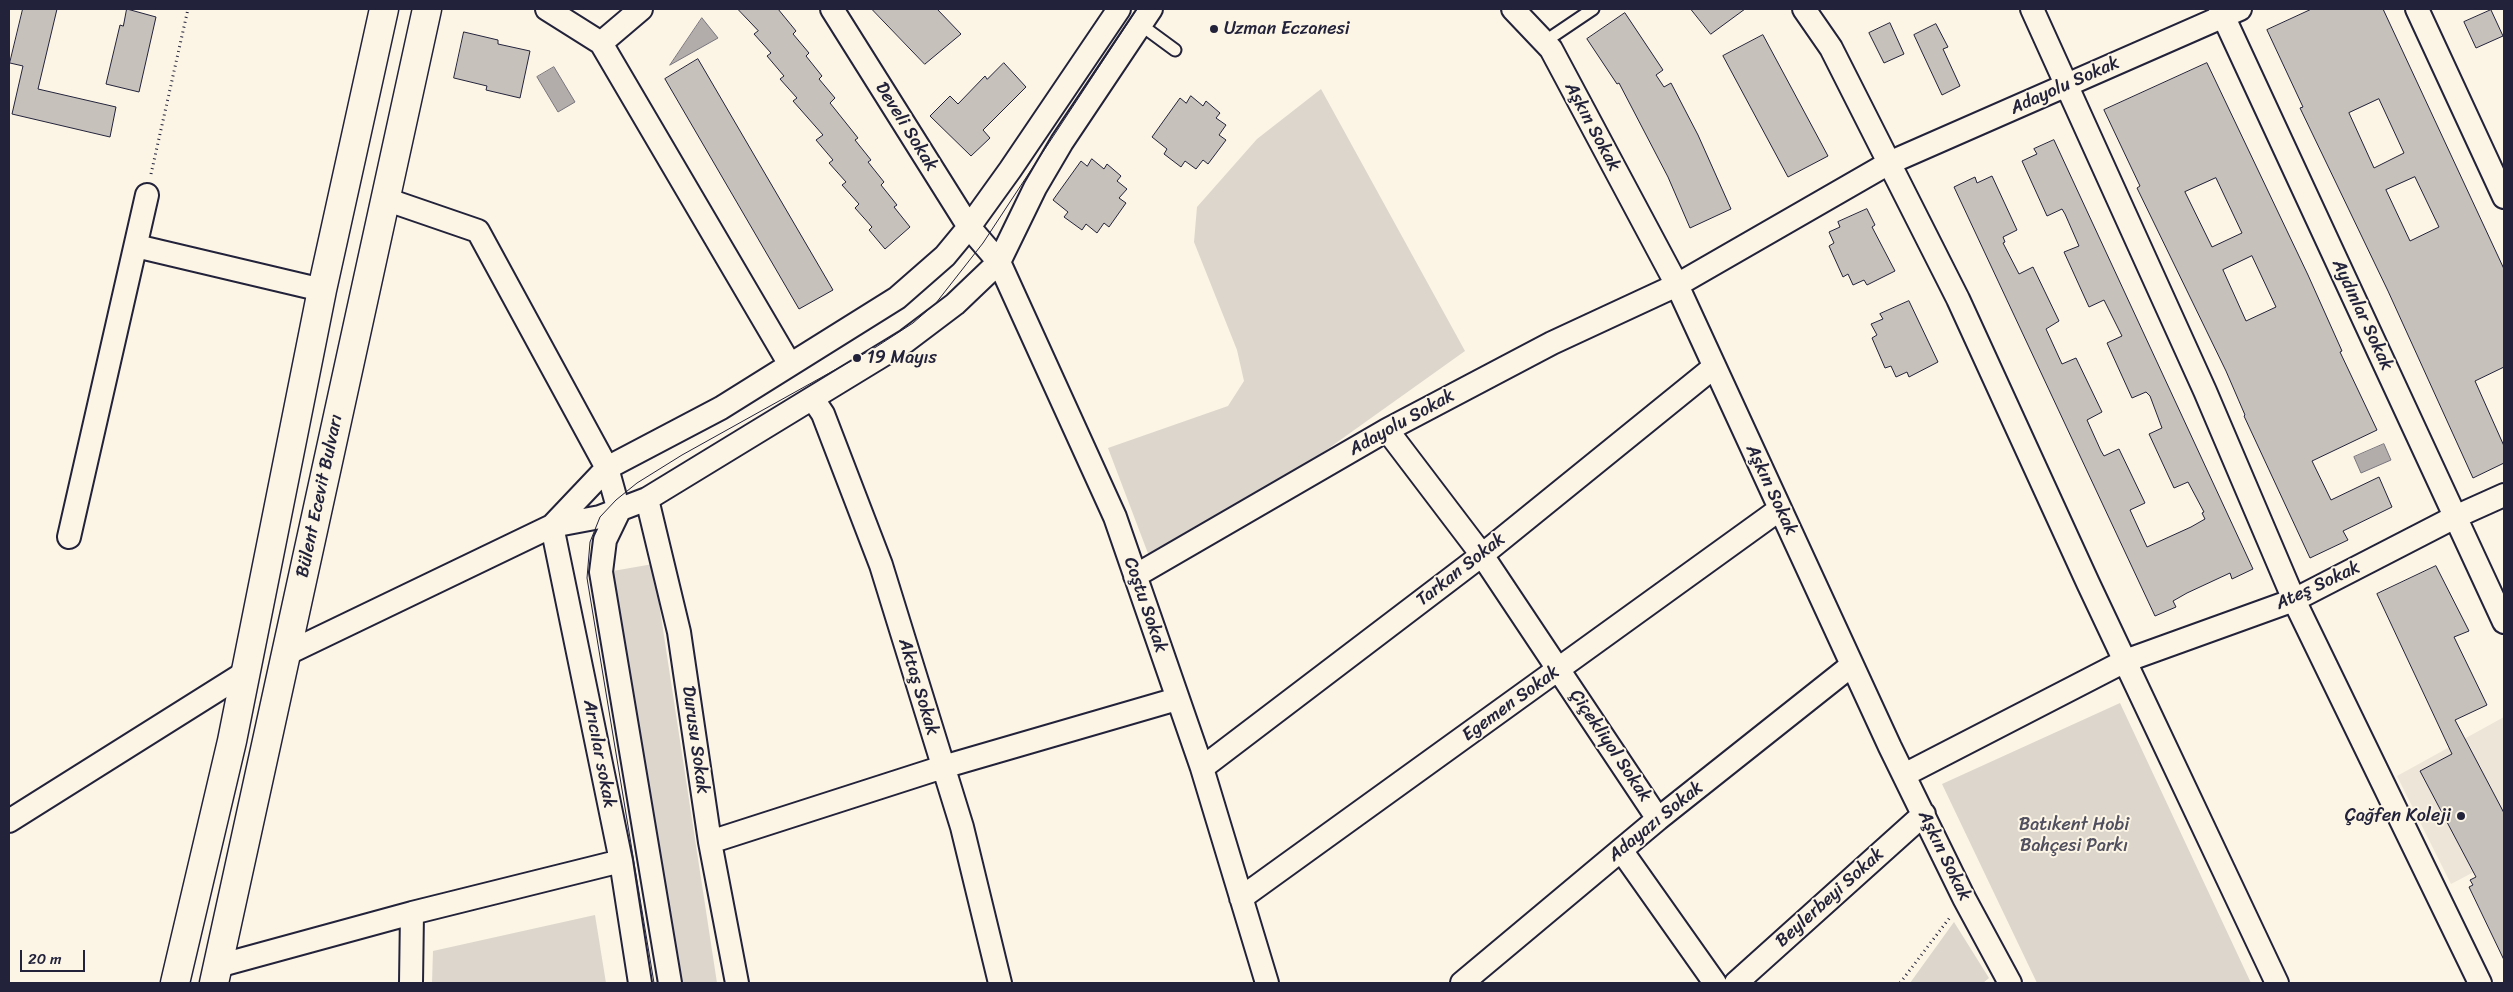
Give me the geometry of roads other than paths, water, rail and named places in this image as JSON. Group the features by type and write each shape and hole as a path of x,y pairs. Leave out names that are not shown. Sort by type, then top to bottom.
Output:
{"main road":[{"path":"174,983 246,672 322,290 384,9"},
{"name":"Bülent Ecevit Bulvarı","path":"216,975 427,9"}],"street":[{"path":"547,9 601,44 789,363"},
{"path":"601,44 641,9"},
{"name":"Develi Sokak","path":"832,9 976,235"},
{"name":"Aşkın Sokak","path":"1513,9 1551,49 1677,285 1904,775 1964,898 2010,983"},
{"path":"1804,9 1831,48 1958,299 2125,661 2277,983"},
{"path":"2032,9 2205,391 2294,600 2480,983"},
{"path":"2417,9 2504,197"},
{"path":"552,526 607,468 721,408 789,363 897,298 945,256 976,235 1113,12"},
{"name":"Adayolu Sokak","path":"1135,576 1387,430 1552,343 1677,285 1889,163 2068,85 2228,12"},
{"name":"Aydınlar Sokak","path":"2228,12 2504,622"},
{"path":"286,654 552,526 619,511 647,499 813,399 906,340 955,304 999,262 1044,172 1146,17"},
{"path":"69,537 147,195"},
{"path":"385,199 478,231 607,468 619,511 605,540 601,572 670,983"},
{"name":"Coştu Sokak","path":"976,235 999,262 1116,517 1202,768 1267,983"},
{"path":"136,246 322,290"},
{"name":"Tarkan Sokak","path":"1202,768 1482,555 1714,367"},
{"name":"Aktaş Sokak","path":"813,399 823,414 880,565 962,827 1000,983"},
{"name":"Çiçekliyol Sokak","path":"1387,430 1482,555 1658,819"},
{"name":"Ateş Sokak","path":"1904,775 2125,661 2294,600 2456,517 2504,495"},
{"name":"Durusu Sokak","path":"647,499 679,632 710,842 736,983"},
{"name":"Egemen Sokak","path":"1241,898 1780,509"},
{"name":"Arıcılar sokak","path":"552,526 621,861 640,983"},
{"name":"Adayazı Sokak","path":"1462,983 1658,819 1852,665"},
{"path":"9,821 246,672"},
{"path":"710,842 943,767 1177,699"},
{"name":"Beylerbeyi Sokak","path":"1736,983 1924,814"},
{"path":"1621,850 1715,983"},
{"path":"216,975 412,913 621,861"},
{"path":"411,983 412,913"}],"lane":[{"path":"1544,42 1593,9"},
{"path":"1146,17 1175,50"}],"tram line":[{"path":"654,983 587,578 590,542 600,517 616,500 637,483 682,455 876,347 913,323 936,303 983,243 1137,9"}],"place":[{"name":"Uzman Eczanesi","path":"1214,29"},
{"name":"19 Mayıs","path":"857,358"},
{"name":"Çağfen Koleji","path":"2461,816"}],"park label":[{"name":"Batıkent Hobi Bahçesi Parkı","path":"2074,835"}]}
